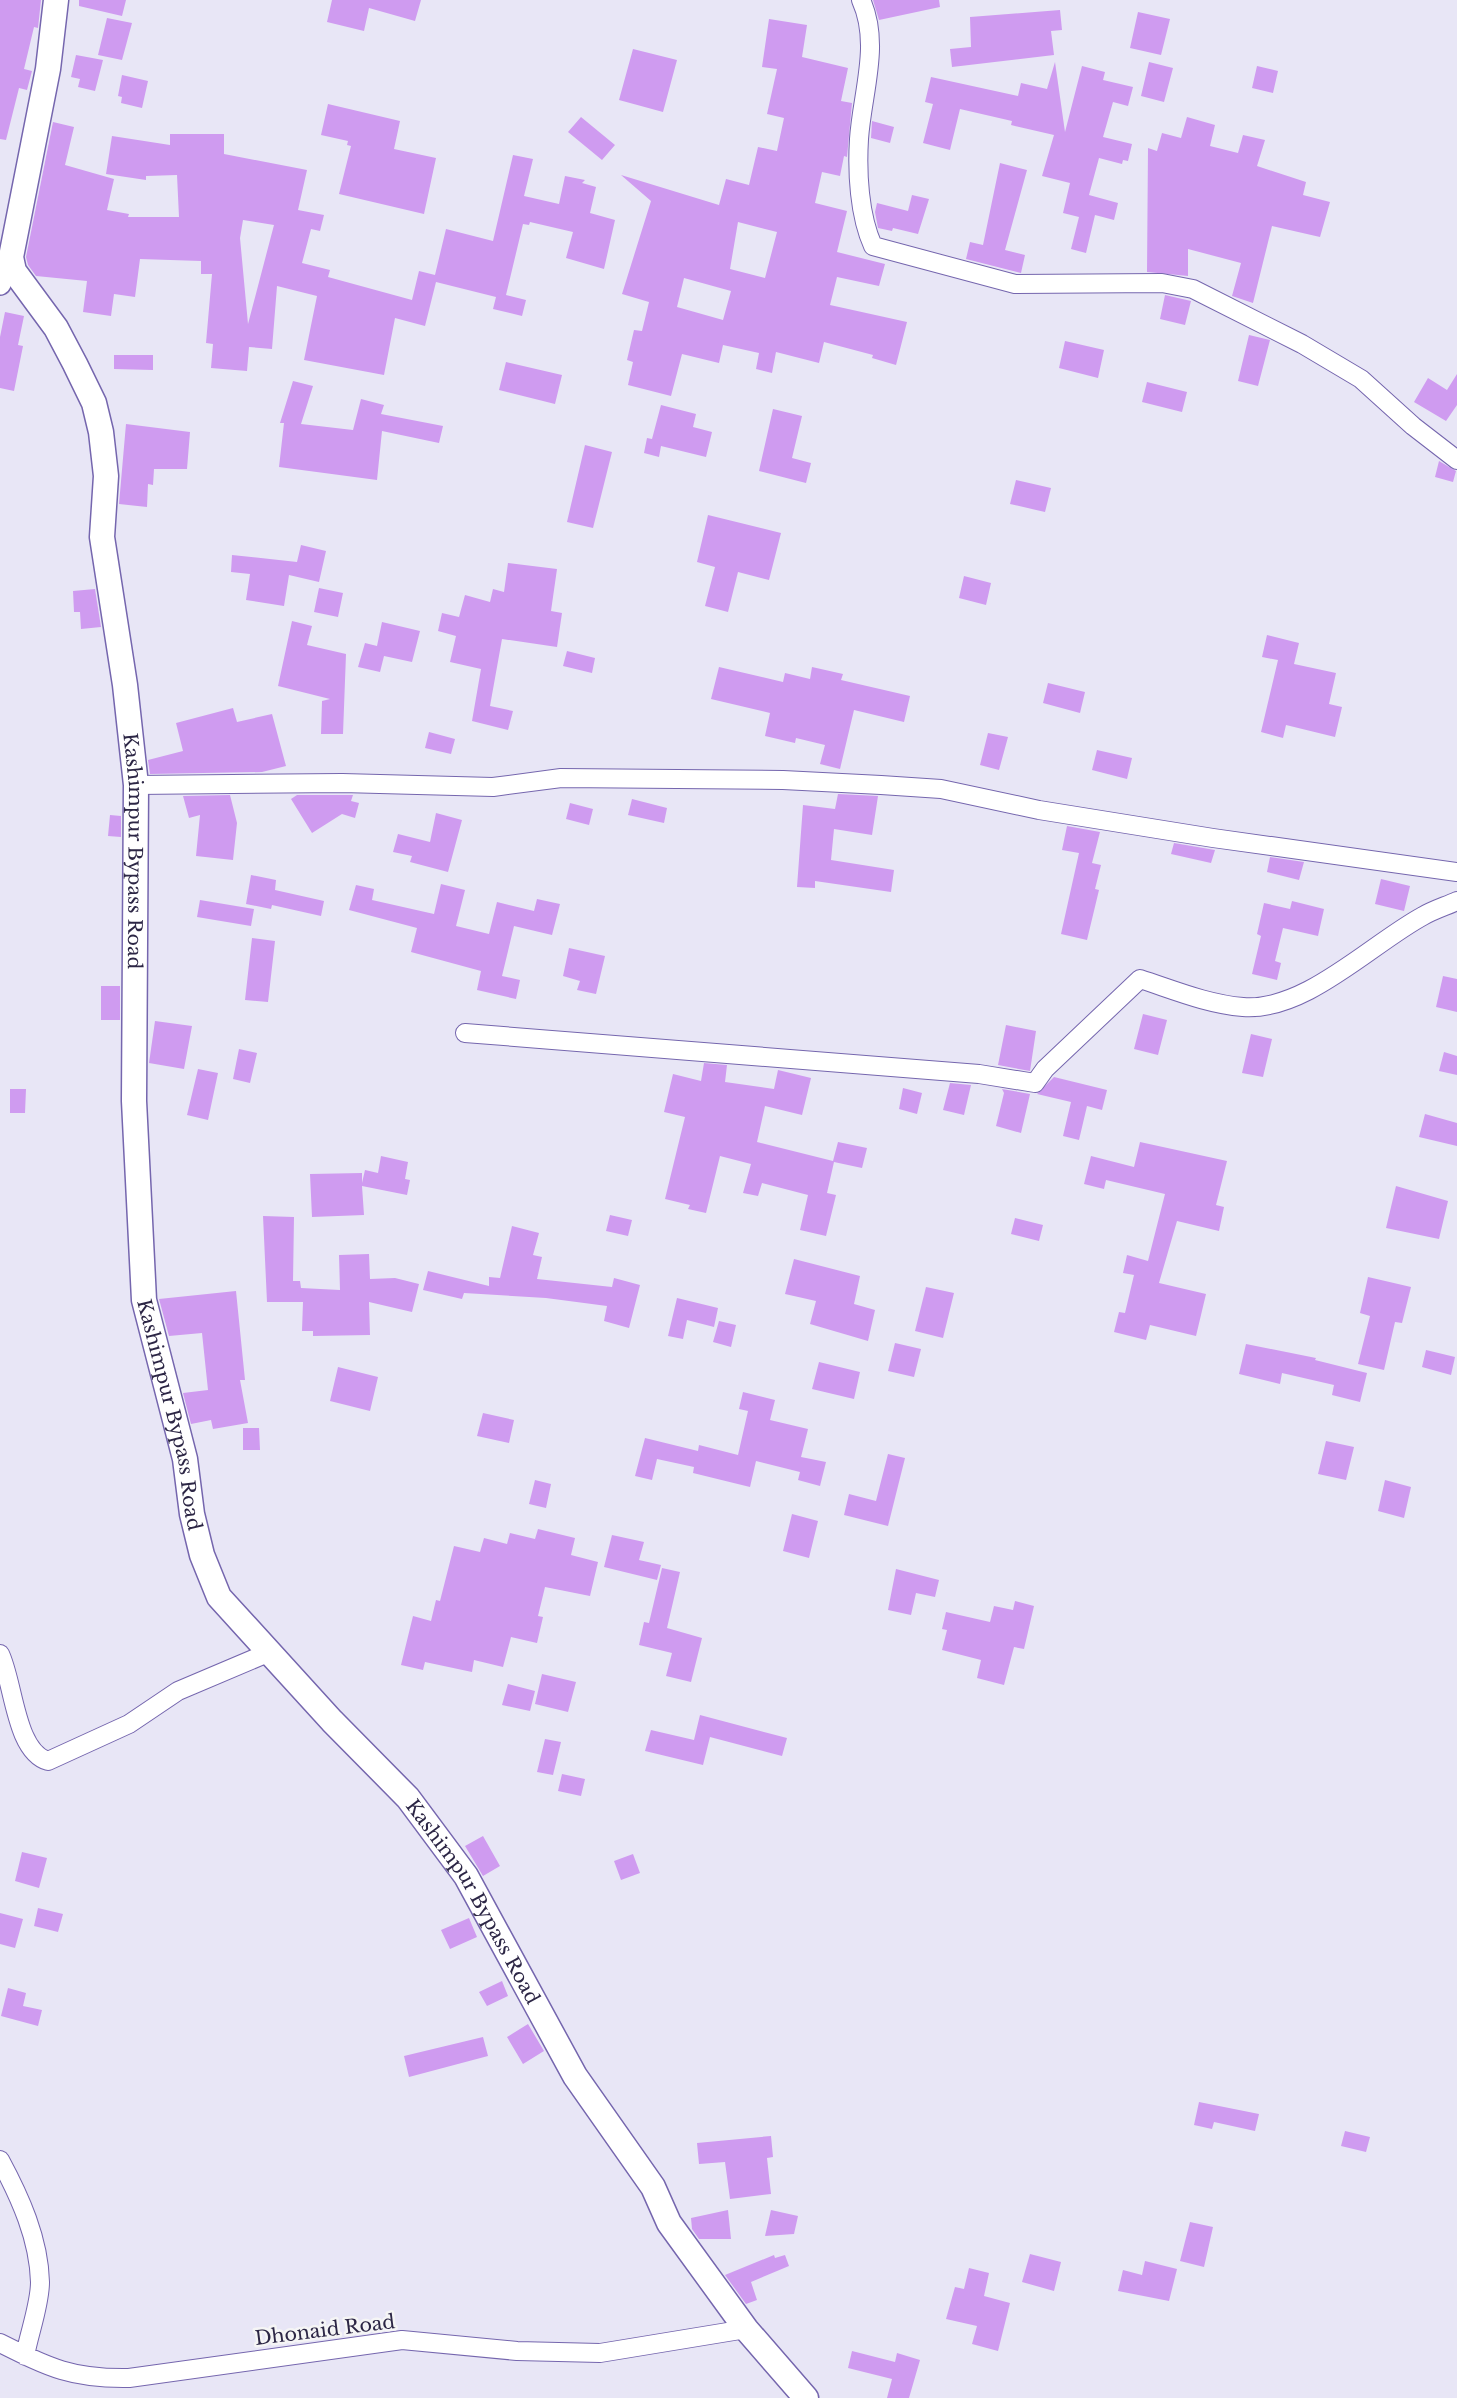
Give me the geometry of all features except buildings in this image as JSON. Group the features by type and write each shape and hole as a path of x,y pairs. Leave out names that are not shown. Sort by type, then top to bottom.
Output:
{"main road":[{"path":"11,257 48,69 56,0"},
{"name":"Kashimpur Bypass Road","path":"11,257 15,271 56,328 75,364 94,403 101,432 106,476 102,537 125,685 136,785 135,1114 144,1300 186,1459 192,1514 202,1555 219,1597 408,1798 466,1876 575,2076 653,2187 669,2223 746,2329 806,2398"}],"street":[{"path":"861,0 867,13 870,50 859,140 862,202 873,246 1016,285 1163,283 1193,289 1302,344 1361,379 1413,426 1457,460"},
{"path":"0,284 11,257"},
{"path":"136,785 342,783 494,787 561,778 783,780 881,785 941,789 1039,810 1457,872"},
{"path":"466,1032 966,1073 1035,1083 1045,1069 1140,979 1205,1000 1246,1007 1270,1004 1308,990 1423,915 1457,901"},
{"path":"0,1654 12,1686 18,1720 32,1752 37,1758 48,1761 129,1724 178,1692 270,1652"},
{"path":"0,2160 18,2193 37,2259 40,2284 24,2356"},
{"name":"Dhonaid Road","path":"0,2343 24,2356 90,2379 129,2378 402,2340 517,2351 600,2353 746,2329"}]}
